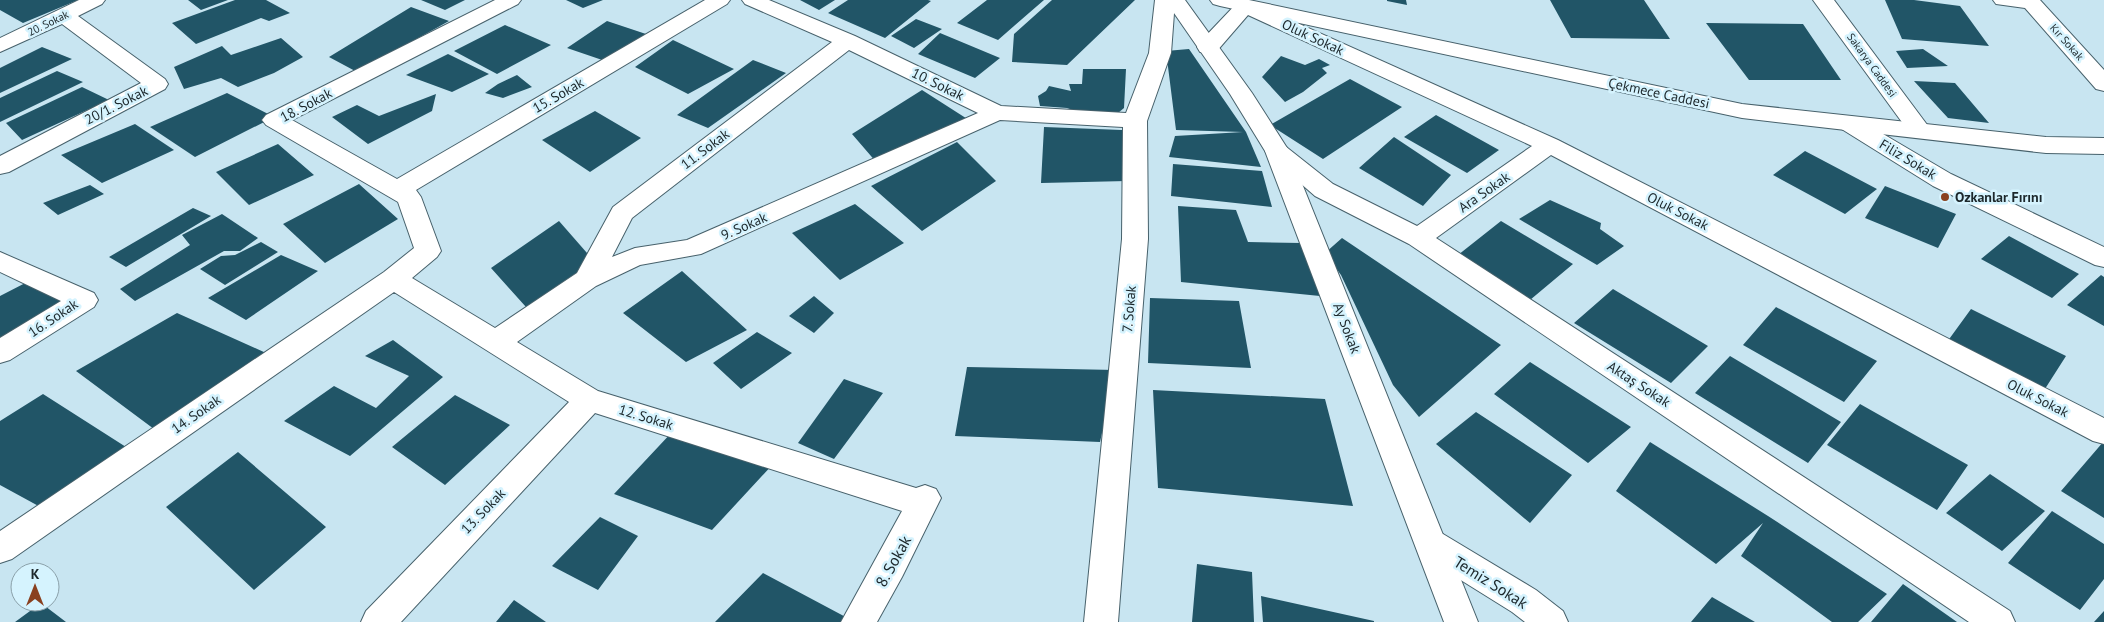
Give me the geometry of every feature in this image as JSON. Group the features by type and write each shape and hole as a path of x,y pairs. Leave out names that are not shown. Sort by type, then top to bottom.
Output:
{"street":[{"name":"20. Sokak","path":"0,46 95,0"},
{"name":"18. Sokak","path":"393,279 428,251 409,197 274,120 511,0"},
{"name":"15. Sokak","path":"396,190 720,0"},
{"name":"10. Sokak","path":"752,0 847,40 997,113 1135,120"},
{"name":"7. Sokak","path":"1101,622 1135,239 1135,120 1160,53 1165,0"},
{"name":"Ay Sokak","path":"1175,0 1241,93 1277,151 1462,622"},
{"name":"Çekmece Caddesi","path":"1220,0 1742,111 2046,145 2104,146"},
{"name":"Sakarya Caddesi","path":"1823,0 1920,131"},
{"path":"2003,0 2031,2"},
{"name":"Kır Sokak","path":"2031,2 2104,84"},
{"path":"1208,47 1245,6"},
{"name":"Oluk Sokak","path":"1245,6 1550,145 2104,432"},
{"name":"20/1. Sokak","path":"0,166 157,84 64,16"},
{"name":"11. Sokak","path":"587,279 622,213 847,40"},
{"name":"9. Sokak","path":"496,342 587,279 635,257 692,248 997,113"},
{"name":"Filiz Sokak","path":"1848,123 1942,180 2104,258"},
{"name":"Ara Sokak","path":"1418,238 1550,145"},
{"name":"Aktaş Sokak","path":"1277,151 1324,190 1418,238 1998,622"},
{"name":"16. Sokak","path":"0,261 84,300 0,352"},
{"name":"12. Sokak","path":"393,279 589,400 745,447 836,478 924,501"},
{"name":"14. Sokak","path":"0,549 393,279"},
{"name":"13. Sokak","path":"378,622 589,400"},
{"name":"8. Sokak","path":"858,622 894,560 924,501"},
{"name":"Temiz Sokak","path":"1431,544 1524,601 1551,622"}],"building":[{"path":"0,0 78,0 23,23 0,10"},
{"path":"188,0 228,0 201,10"},
{"path":"235,0 266,0 290,13 269,21 261,18 196,44 172,23"},
{"path":"421,0 465,0 445,10"},
{"path":"566,0 603,0 583,8"},
{"path":"800,0 835,0 819,10"},
{"path":"848,0 931,1 885,38 828,13"},
{"path":"987,0 1044,0 998,40 957,23"},
{"path":"1052,0 1135,0 1067,65 1012,62 1014,34"},
{"path":"1406,0 1407,5 1387,1"},
{"path":"1550,0 1644,0 1670,39 1571,38"},
{"path":"1885,0 1914,0 1960,6 1989,46 1902,39"},
{"path":"411,7 449,21 357,72 329,57"},
{"path":"916,19 942,29 914,48 891,36"},
{"path":"607,21 649,35 611,63 567,48"},
{"path":"1706,23 1803,24 1841,80 1749,80"},
{"path":"505,25 551,45 497,74 454,51"},
{"path":"940,33 1000,58 975,78 918,54"},
{"path":"281,38 303,57 274,73 238,87 221,78 184,89 174,67 222,46 231,55"},
{"path":"673,40 734,69 688,94 635,67"},
{"path":"42,47 72,59 0,93 0,68"},
{"path":"1189,49 1246,132 1261,167 1169,157 1175,136 1243,132 1176,130 1166,51"},
{"path":"1923,49 1948,66 1907,68 1896,51"},
{"path":"448,54 489,74 452,92 406,75"},
{"path":"1281,56 1305,65 1319,59 1330,65 1322,68 1327,73 1303,92 1285,102 1262,77"},
{"path":"753,60 786,73 708,128 677,115"},
{"path":"1083,69 1126,69 1124,108 1118,113 1081,113 1067,108 1040,106 1038,96 1046,91 1049,86 1071,91 1069,84 1082,84"},
{"path":"57,71 83,82 0,122 0,98"},
{"path":"517,75 532,87 503,98 485,93 498,84"},
{"path":"1350,79 1402,107 1323,159 1270,125"},
{"path":"1914,81 1955,83 1989,123 1948,118"},
{"path":"82,87 109,100 22,140 6,123"},
{"path":"922,90 972,122 877,163 852,134"},
{"path":"227,93 274,117 195,157 150,127"},
{"path":"436,94 432,111 368,144 332,117 357,105 379,116"},
{"path":"595,111 641,138 590,172 542,140"},
{"path":"1436,115 1499,150 1467,173 1404,137"},
{"path":"135,124 174,150 102,183 61,155"},
{"path":"1044,127 1122,130 1127,181 1041,183"},
{"path":"1394,137 1451,175 1423,206 1359,168"},
{"path":"957,142 996,181 922,231 871,186"},
{"path":"278,144 314,175 249,205 216,172"},
{"path":"1805,151 1877,189 1845,214 1773,175"},
{"path":"1173,164 1262,171 1272,207 1171,196"},
{"path":"359,184 398,219 325,263 283,224"},
{"path":"90,185 104,194 58,215 43,203"},
{"path":"1885,186 1956,214 1938,248 1865,218"},
{"path":"1550,200 1601,223 1600,229 1624,246 1597,265 1519,219"},
{"path":"855,204 904,243 840,280 792,233"},
{"path":"1178,206 1236,210 1248,242 1301,243 1330,297 1181,282"},
{"path":"193,208 211,216 126,267 109,257"},
{"path":"222,214 258,238 240,251 224,251 135,301 120,289 190,245 182,235"},
{"path":"559,221 594,261 526,307 491,268"},
{"path":"1501,221 1573,264 1530,300 1458,255"},
{"path":"2009,236 2079,274 2052,298 1981,259"},
{"path":"1342,238 1501,345 1419,417 1393,385 1341,275 1325,253"},
{"path":"261,242 278,252 225,285 200,269 221,256 235,255"},
{"path":"281,255 318,271 246,320 208,298"},
{"path":"682,271 747,330 686,362 623,313"},
{"path":"2101,275 2104,277 2104,326 2067,305"},
{"path":"35,278 84,300 0,339 0,296"},
{"path":"1613,289 1708,346 1671,383 1574,323"},
{"path":"814,296 834,313 814,333 789,316"},
{"path":"1150,298 1239,301 1251,368 1148,363"},
{"path":"1776,307 1877,361 1844,402 1743,345"},
{"path":"1971,309 2066,356 2043,392 1947,342"},
{"path":"177,313 266,353 154,429 76,371"},
{"path":"757,332 792,353 741,389 713,363"},
{"path":"393,340 443,377 350,456 284,421 334,386 376,408 409,376 365,356"},
{"path":"1730,356 1841,422 1808,463 1695,393"},
{"path":"1530,362 1631,427 1588,463 1494,394"},
{"path":"967,367 1116,370 1100,442 955,436"},
{"path":"844,379 883,393 834,459 798,443"},
{"path":"1153,390 1325,399 1353,506 1158,488"},
{"path":"43,394 126,447 44,509 0,485 0,421"},
{"path":"455,395 510,425 445,485 392,447"},
{"path":"1860,404 1968,465 1937,510 1827,445"},
{"path":"1476,412 1572,475 1530,523 1436,444"},
{"path":"673,431 775,462 712,530 614,494"},
{"path":"2104,441 2104,518 2061,491"},
{"path":"1650,442 1887,594 1858,622 1832,622 1741,556 1763,523 1716,564 1616,491"},
{"path":"238,452 326,527 254,590 166,507"},
{"path":"1990,474 2045,511 2002,551 1946,513"},
{"path":"2052,511 2104,544 2104,579 2080,610 2008,563"},
{"path":"600,517 638,536 598,590 552,566"},
{"path":"1197,564 1252,572 1254,622 1192,622"},
{"path":"763,573 855,622 715,622"},
{"path":"1903,584 1957,622 1871,622"},
{"path":"1261,596 1374,621 1374,622 1263,622"},
{"path":"1712,597 1755,622 1691,622"},
{"path":"514,600 546,622 496,622"},
{"path":"2104,611 2104,622 2094,622"},
{"path":"29,612 53,612 66,622 15,622"}],"place":[{"name":"Ozkanlar Fırını","path":"1945,197"}]}
